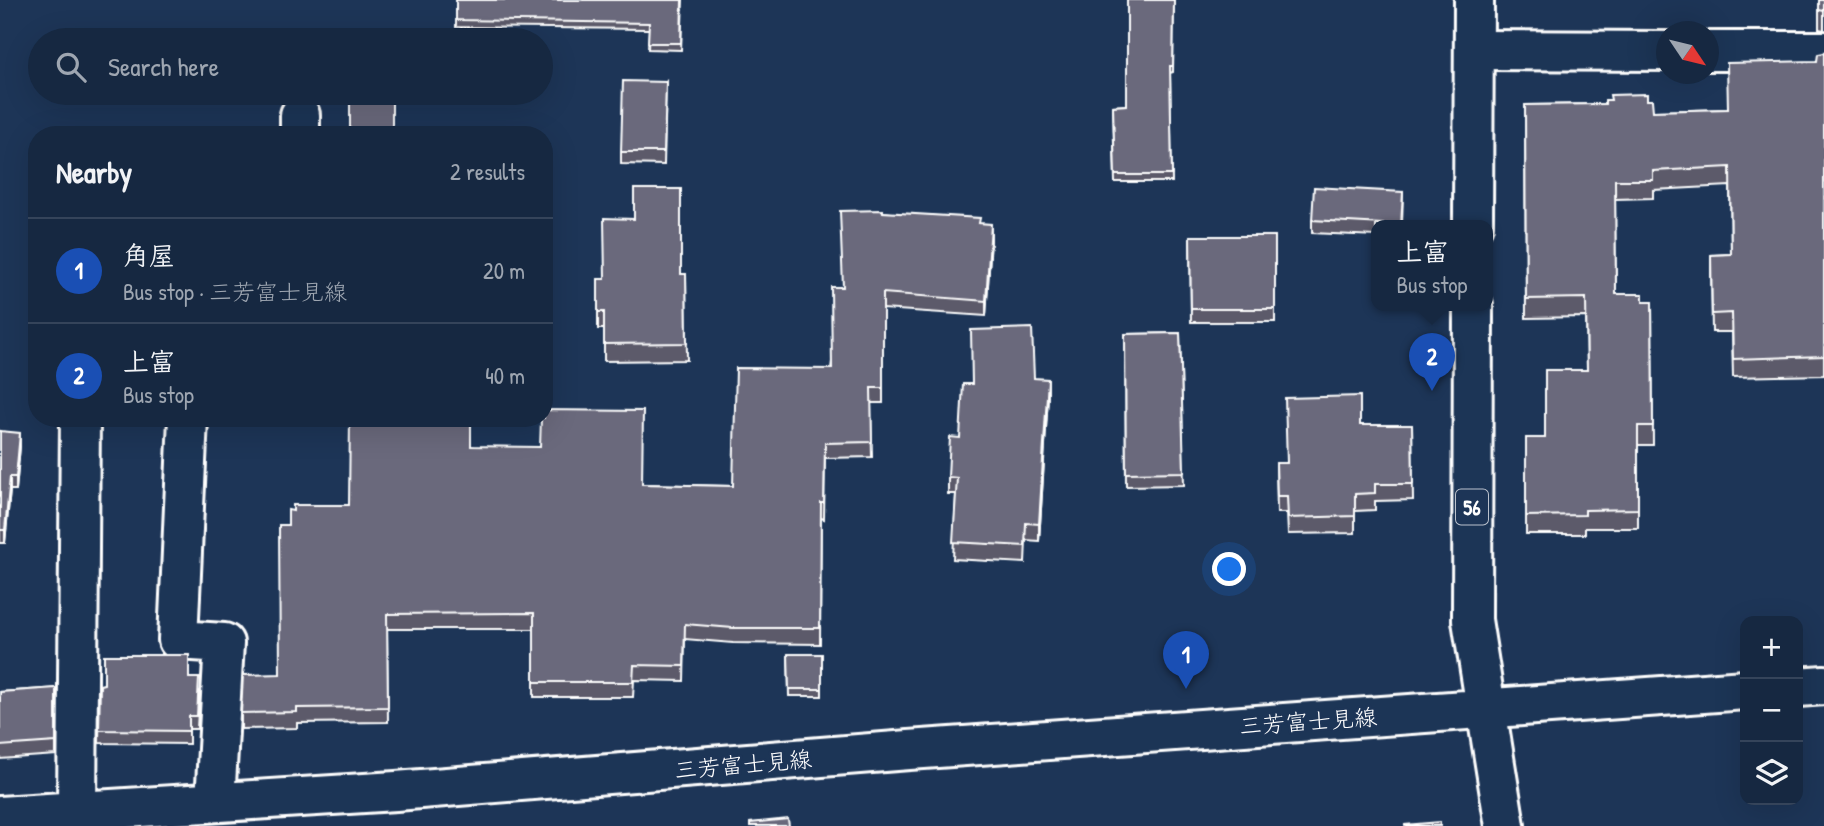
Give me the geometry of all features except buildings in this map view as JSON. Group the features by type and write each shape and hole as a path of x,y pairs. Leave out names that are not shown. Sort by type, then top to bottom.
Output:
{"main road":[{"path":"1473,220 1474,0"},
{"path":"1474,50 1656,51"},
{"path":"1719,51 1824,51"},
{"name":"56","path":"1473,311 1472,620 1486,709"},
{"path":"77,810 80,427"},
{"path":"188,427 178,640 224,643 215,802"},
{"path":"1803,687 1824,685"},
{"name":"三芳富士見線","path":"0,817 396,791 909,750 1740,690"},
{"path":"1486,709 1505,826"}],"place":[{"name":"上富","path":"1432,391"},
{"name":"角屋","path":"1186,689"}]}
